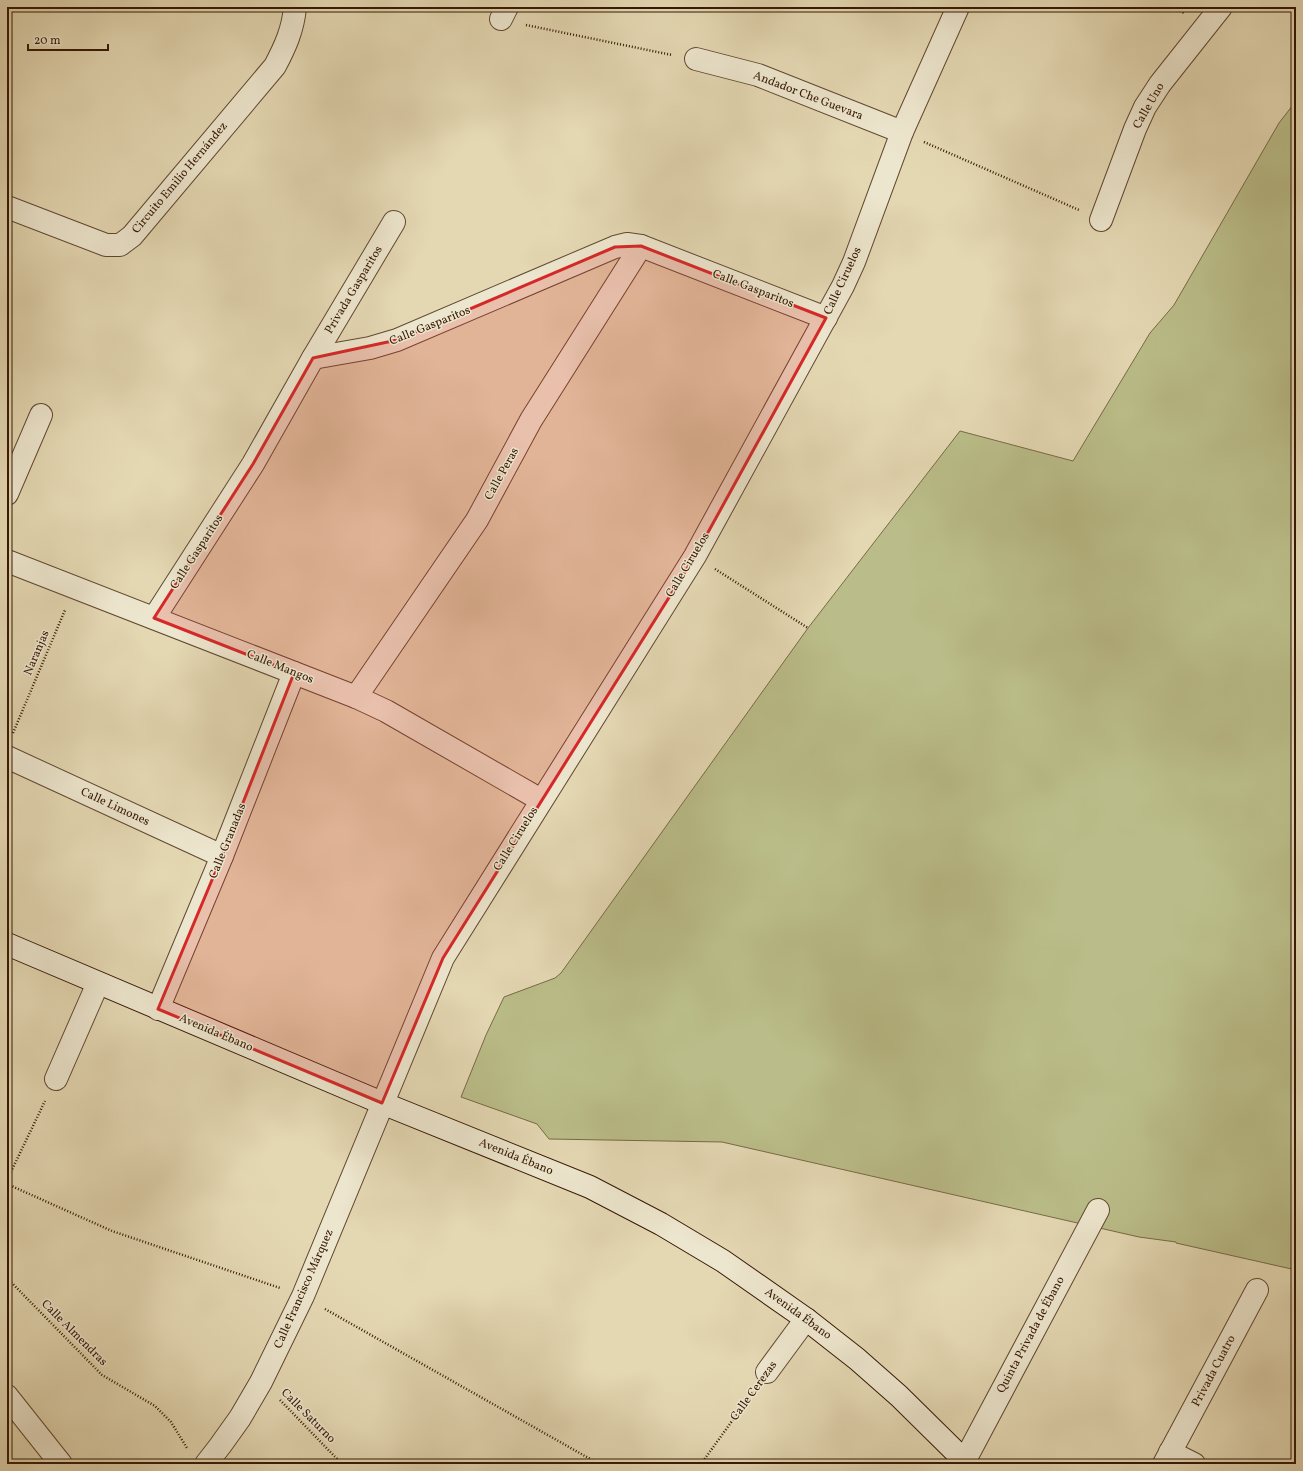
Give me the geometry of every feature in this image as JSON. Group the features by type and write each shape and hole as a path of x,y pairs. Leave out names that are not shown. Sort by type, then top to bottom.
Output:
{"street":[{"name":"Circuito Emilio Hernández","path":"7,208 106,245 120,245 132,236 274,66 284,48 294,22 295,7"},
{"name":"Calle Ciruelos","path":"382,1103 443,958 695,556 826,318 854,262 902,132 958,7"},
{"name":"Calle Uno","path":"1101,220 1135,129 1146,107 1160,84 1221,7"},
{"name":"Andador Che Guevara","path":"696,59 758,75 902,132"},
{"name":"Privada Gasparitos","path":"313,358 394,222"},
{"name":"Calle Gasparitos","path":"154,618 253,464 313,358 370,348 397,340 615,247 627,244 641,246 826,318"},
{"name":"Calle Peras","path":"356,697 477,520 531,420 641,246"},
{"path":"7,494 41,415"},
{"name":"Calle Mangos","path":"7,561 356,697 386,711 541,800"},
{"name":"Calle Granadas","path":"158,1009 222,856 294,673"},
{"name":"Calle Limones","path":"7,757 222,856"},
{"name":"Avenida Ébano","path":"7,944 382,1103 590,1187 662,1224 717,1258 806,1319 857,1359 899,1396 966,1462"},
{"path":"56,1079 98,983"},
{"name":"Calle Francisco Márquez","path":"197,1458 220,1446 236,1424 261,1382 303,1296 382,1103"},
{"name":"Quinta Privada de Ébano","path":"966,1462 1098,1210"},
{"name":"Privada Cuatro","path":"1167,1458 1257,1290"},
{"name":"Calle Cerezas","path":"767,1372 806,1319"},
{"path":"7,1396 61,1464"},
{"path":"1167,1458 1194,1464"}],"path":[{"path":"504,13 696,59"},
{"path":"902,132 1101,220"},
{"path":"695,556 808,628"},
{"name":"Naranjas","path":"13,733 75,587"},
{"path":"7,1180 56,1079"},
{"name":"Calle Almendras","path":"7,1278 102,1375 155,1406 171,1422 197,1458"},
{"name":"Calle Cerezas","path":"701,1464 767,1372"},
{"name":"Calle Saturno","path":"261,1382 342,1464"}],"highlighted area":[{"path":"641,246 826,318 695,556 443,958 382,1103 158,1009 222,856 294,673 154,618 253,464 313,358 397,340 615,247"}],"green space":[{"path":"1296,101 1296,1270 1176,1242 1139,1237 722,1142 549,1139 537,1124 461,1097 486,1035 504,997 555,978 561,973 808,628 960,431 1073,461 1150,333 1174,305 1279,123"}]}
